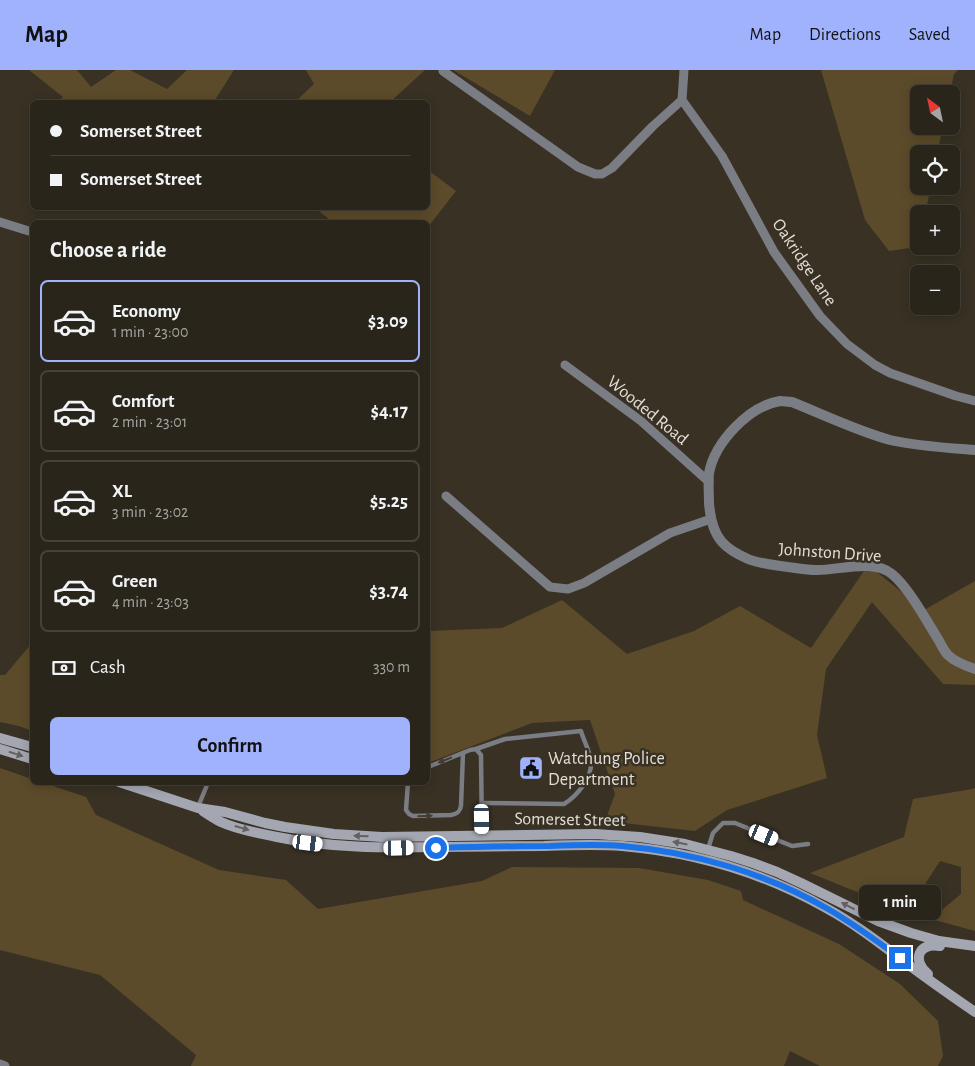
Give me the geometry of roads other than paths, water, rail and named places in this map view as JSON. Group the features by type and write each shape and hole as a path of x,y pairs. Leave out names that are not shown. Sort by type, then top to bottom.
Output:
{"main road":[{"path":"0,738 30,746"},
{"path":"0,749 30,758"},
{"name":"Somerset Street","path":"128,785 198,808 225,812 285,827 342,835 382,837 571,834 610,835 664,840 708,849 777,872 878,921 925,938 975,947"},
{"name":"Somerset Street","path":"198,808 222,822 243,829 308,843 378,848 622,846 704,860 770,881 827,908 870,936 975,1012"},
{"path":"951,994 920,966 918,958 920,953 931,945 955,948 975,947"}],"street":[{"path":"442,70 578,167 595,174 602,174 612,168 653,126 682,100 684,70"},
{"name":"Oakridge Lane","path":"682,100 722,156 774,252 820,316 848,344 875,365 890,373 975,401"},
{"path":"0,222 30,231"},
{"name":"Wooded Road","path":"565,365 641,421 709,482"},
{"name":"Johnston Drive","path":"975,450 890,440 792,402 781,401 760,408 738,423 714,460 709,482 711,519 717,534 726,546 749,560 764,563 815,570 867,566 879,567 892,573 905,588 948,655 962,665 975,669"},
{"path":"446,496 550,587 568,589 584,582 670,533 711,519"},
{"path":"0,1064 5,1066"}],"lane":[{"path":"430,766 505,738 581,731 591,762 584,784 572,799 564,804 482,803"},
{"path":"476,749 481,755 482,847"},
{"path":"408,785 406,810 409,814 413,816 451,816 456,814 460,811 461,806 463,753"},
{"path":"198,808 207,785"},
{"path":"704,860 712,833 723,823 735,823 792,846 808,844"}],"place":[{"name":"Watchung Police Department","path":"531,768"}]}
